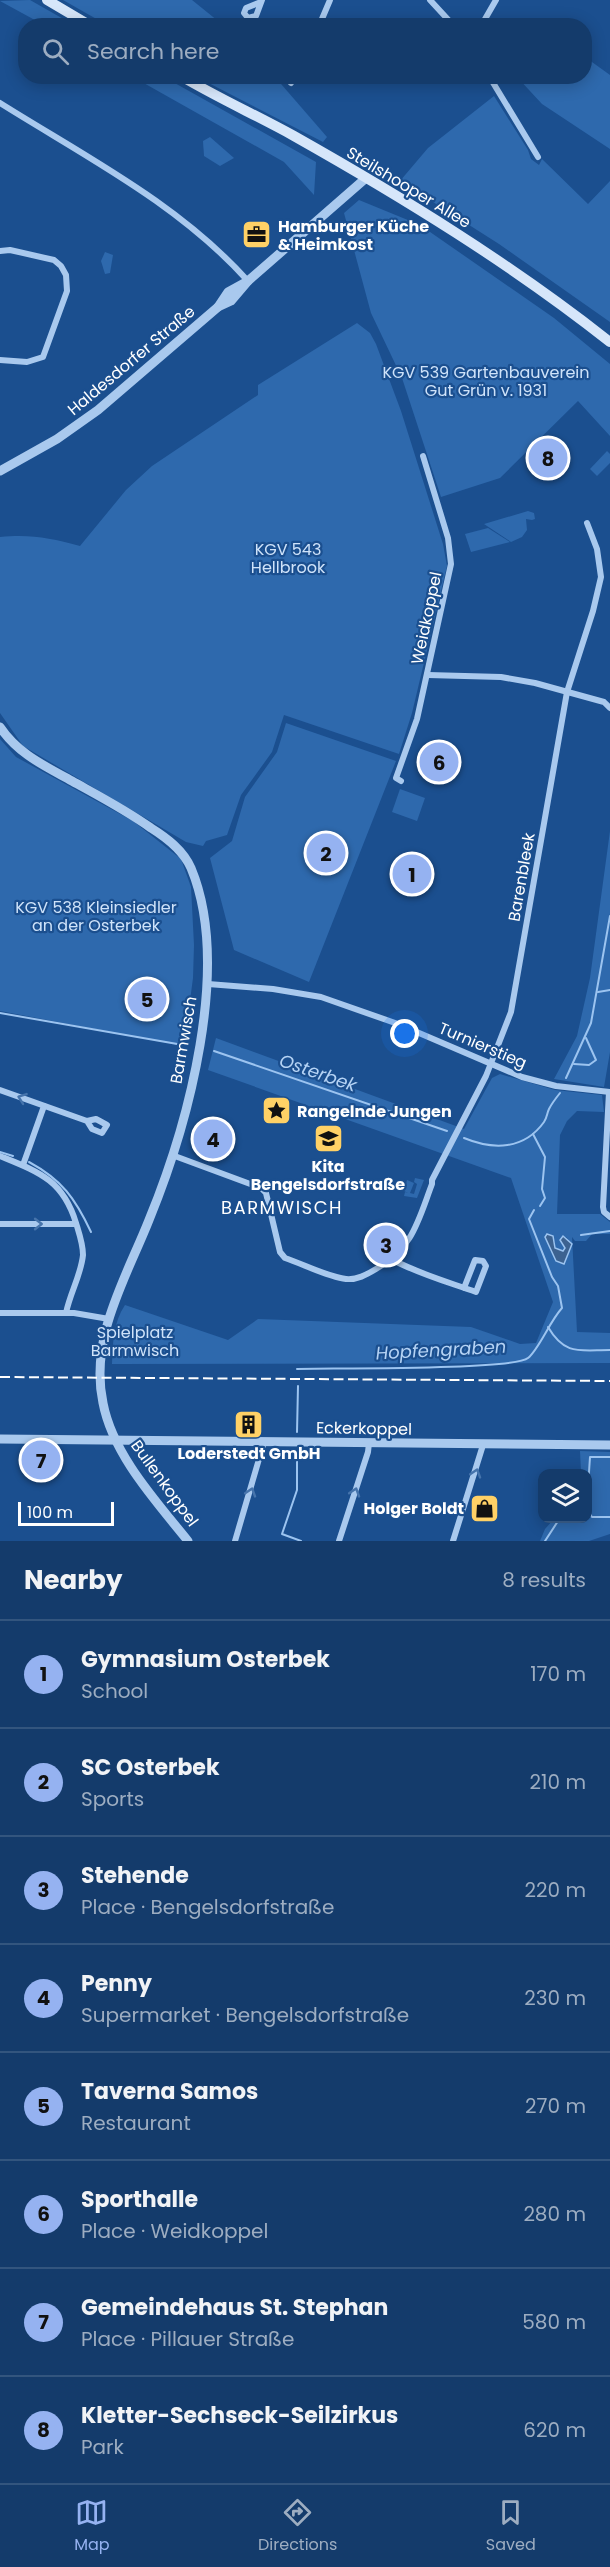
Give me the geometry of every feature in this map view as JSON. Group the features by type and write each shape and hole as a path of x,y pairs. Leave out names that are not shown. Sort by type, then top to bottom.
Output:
{"main road":[{"path":"47,0 78,18"},
{"name":"Steilshooper Allee","path":"196,84 278,127 444,224 518,273 610,342"}],"street":[{"path":"322,18 330,0"},
{"path":"430,0 447,18"},
{"path":"486,18 496,0"},
{"path":"494,84 538,157"},
{"path":"0,103 153,198 208,241 248,280"},
{"name":"Haldesdorfer Straße","path":"0,471 57,439 98,410 218,307 228,292 248,280 366,178"},
{"path":"0,251 10,250 54,260 63,269 68,280 67,291 43,357 27,362 0,360"},
{"name":"Weidkoppel","path":"401,781 396,778 417,719 451,564 448,538 423,456"},
{"name":"Barenbleek","path":"393,1260 404,1248 414,1231 439,1165 492,1064 511,1012 567,692 593,611 601,577 597,549 587,523"},
{"path":"428,675 501,676 604,702 610,708"},
{"name":"Barmwisch","path":"0,727 25,754 129,813 165,837 181,852 196,882 208,958 208,984 195,1065 185,1114 172,1155 153,1211 109,1319 101,1353 100,1384 107,1419 117,1442"},
{"name":"Turnierstieg","path":"208,984 273,989 321,997 398,1024 522,1077 556,1086 610,1092"},
{"path":"0,1090 87,1121"},
{"path":"610,1092 603,1207 604,1212 610,1217"},
{"path":"23,1165 44,1106"},
{"path":"172,1155 261,1188 266,1193 280,1252 285,1258 345,1279 358,1278 393,1260 406,1267 464,1288 476,1292 486,1266 480,1259 472,1264 464,1288"},
{"path":"0,1156 43,1174 59,1188 76,1224 83,1254 78,1278 66,1313"},
{"path":"0,1224 76,1224"},
{"path":"0,1313 66,1313 109,1319"},
{"name":"Eckerkoppel","path":"0,1439 117,1442 610,1445"},
{"name":"Bullenkoppel","path":"117,1442 138,1475 188,1541"},
{"path":"235,1541 264,1442"},
{"path":"339,1541 369,1452 369,1443"},
{"path":"453,1541 483,1444"}],"green space":[{"path":"30,0 62,18 31,18 0,1"},
{"path":"63,0 192,0 214,18 95,18"},
{"path":"592,62 610,75 610,149 542,104 523,84 592,84"},
{"path":"145,84 177,84 316,162 314,195 284,162"},
{"path":"211,84 281,84 327,137 323,142"},
{"path":"494,96 528,150 531,159 539,165 542,159 588,204 610,181 610,322 499,244 400,181 428,148"},
{"path":"210,137 234,158 220,166 204,156 203,141"},
{"name":"KGV 539 Gartenbauverein Gut Grün v. 1931","path":"359,200 420,225 554,318 610,364 610,436 578,401 500,478 441,497 402,378 371,313 344,213"},
{"path":"105,252 113,255 110,273 105,274 101,261"},
{"name":"KGV 543 Hellbrook","path":"357,323 370,333 376,344 401,411 443,544 447,566 412,713 399,754 284,715 272,752 241,795 227,835 206,841 203,846 186,842 23,746 0,713 0,537 40,537 80,546 126,490 152,466 258,395 258,385"},
{"path":"548,449 556,457 548,465 540,457"},
{"path":"607,451 610,454 610,463 597,476 590,469"},
{"path":"528,511 534,513 535,519 526,519 527,530 522,537 511,542 484,524"},
{"path":"488,528 510,542 471,552 465,534"},
{"path":"286,723 396,761 309,982 234,950 210,858 232,841 245,797 277,752"},
{"name":"KGV 538 Kleinsiedler an der Osterbek","path":"0,739 16,757 133,821 181,859 191,887 194,945 193,978 184,1046 0,1011"},
{"path":"400,789 425,798 417,821 392,812"},
{"path":"610,831 610,1052 604,1087 554,1079 577,1036 590,978"},
{"name":"Spielplatz Barmwisch","path":"216,1038 464,1129 492,1078 500,1074 555,1090 602,1095 604,1112 577,1111 567,1121 560,1135 557,1214 600,1214 610,1222 610,1234 592,1234 586,1241 575,1241 572,1237 577,1332 610,1333 610,1363 112,1364 116,1326 125,1305 228,1340 258,1319 471,1327 520,1344 536,1343 553,1302 511,1178 208,1070","holes":["545,1237 555,1242 555,1248 564,1251 565,1248 560,1240 566,1237 572,1244 564,1264 556,1261"]},
{"path":"415,1178 424,1180 417,1198 404,1196 405,1192 408,1193 404,1191 407,1180 414,1183 410,1193 414,1194 417,1184 414,1182"},
{"path":"580,1451 610,1452 610,1534 589,1541 540,1541 550,1523 592,1523 592,1469 581,1469"}],"shaded area":[{"path":"547,1234 553,1236 555,1248 563,1251 565,1248 560,1240 563,1236 572,1244 564,1264 556,1261 545,1237"}],"waterway":[{"name":"Osterbek","path":"566,1078 591,1023 610,916"},
{"path":"598,992 610,990"},
{"name":"Osterbek","path":"0,1013 183,1045"},
{"name":"Osterbek","path":"574,1064 589,1065 596,1060 586,1038"},
{"name":"Osterbek","path":"214,1051 447,1131"},
{"name":"Osterbek","path":"464,1138 497,1146 518,1143 536,1131 544,1122 550,1107 560,1093"},
{"name":"Hopfengraben","path":"533,1134 545,1157 542,1189 545,1198 540,1206"},
{"path":"0,1152 13,1156"},
{"path":"29,1162 59,1183 79,1209 91,1232"},
{"name":"Hopfengraben","path":"297,1369 490,1365 528,1358 562,1308 558,1286 552,1277 529,1219 534,1210"},
{"path":"581,1235 610,1231"},
{"path":"548,1327 554,1336 567,1347 582,1350 610,1350"},
{"name":"Hopfengraben","path":"297,1432 298,1386"},
{"name":"Hopfengraben","path":"297,1451 297,1490 282,1534 301,1541"},
{"path":"589,1469 590,1457 610,1457"},
{"path":"592,1517 610,1517"},
{"path":"545,1541 557,1523"}],"railway":[{"path":"0,1377 610,1381"}],"place":[{"name":"Hamburger Küche & Heimkost","path":"257,235"},
{"name":"Kletter-Sechseck-Seilzirkus","path":"548,458"},
{"name":"Sporthalle","path":"439,762"},
{"name":"SC Osterbek","path":"326,853"},
{"name":"Gymnasium Osterbek","path":"412,874"},
{"name":"Taverna Samos","path":"147,999"},
{"name":"Rangelnde Jungen","path":"276,1111"},
{"name":"Kita Bengelsdorfstraße","path":"328,1138"},
{"name":"Penny","path":"213,1139"},
{"name":"Stehende","path":"386,1245"},
{"name":"Loderstedt GmbH","path":"249,1425"},
{"name":"Gemeindehaus St. Stephan","path":"41,1460"},
{"name":"Holger Boldt","path":"485,1508"}],"district":[{"name":"BARMWISCH","path":"282,1208"}]}
